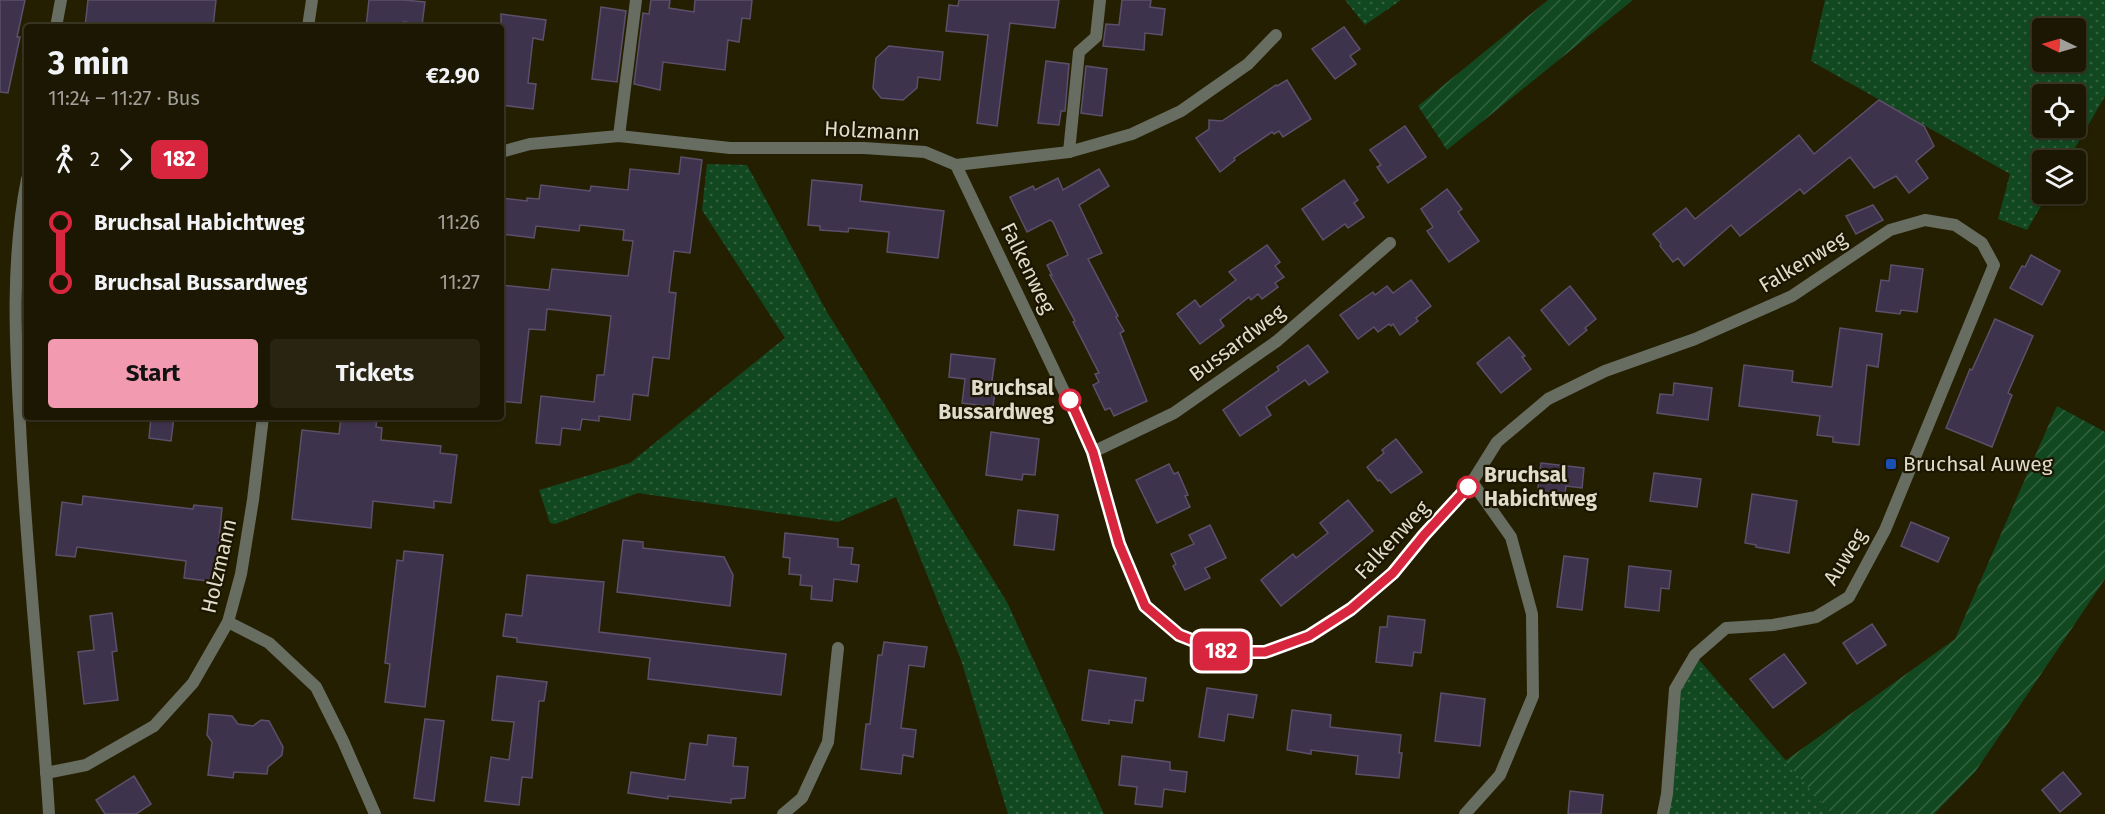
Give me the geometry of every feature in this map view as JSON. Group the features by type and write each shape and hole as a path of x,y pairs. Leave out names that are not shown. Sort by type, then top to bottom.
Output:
{"street":[{"path":"57,24 62,0"},
{"path":"308,24 312,0"},
{"path":"619,135 636,0"},
{"path":"1070,152 1079,52 1096,37 1100,0"},
{"name":"Holzmann","path":"504,151 530,144 619,135 730,148 864,148 925,152 956,165 1070,152 1132,134 1181,111 1248,64 1276,35"},
{"name":"Falkenweg","path":"956,165 1093,452 1119,544 1145,606 1179,635 1222,652 1265,652 1309,636 1351,609 1393,573 1472,482 1497,442 1548,399 1605,371 1695,339 1792,296 1890,230 1925,220 1955,225 1982,243 1994,264"},
{"path":"24,195 16,284 16,345 22,474 49,814"},
{"name":"Bussardweg","path":"1093,452 1174,413 1277,341 1390,243"},
{"name":"Auweg","path":"1663,814 1667,794 1675,689 1695,655 1725,628 1773,625 1816,617 1849,597 1885,530 1994,264"},
{"name":"Holzmann","path":"46,773 86,765 154,726 193,683 228,622 241,574 263,420"},
{"path":"1465,814 1500,775 1533,696 1532,614 1510,537 1472,482"},
{"path":"228,622 269,643 316,687 375,814"},
{"path":"783,814 801,798 828,742 838,648"}],"green space":[{"path":"1345,0 1401,0 1365,25"},
{"path":"1548,0 1633,0 1447,150 1418,106"},
{"path":"1825,0 2105,0 2105,96 2086,129 2086,84 2032,84 2032,138 2081,138 2074,150 2032,150 2032,204 2042,204 2027,230 1998,219 2010,174 1811,61"},
{"path":"707,164 747,165 827,312 1007,602 1104,814 1008,814 961,660 896,497 838,522 638,493 555,524 550,523 539,490 630,463 785,338 702,210"},
{"path":"2057,406 2105,432 2105,579 1975,772 1934,814 1832,814 1785,761 1955,639"},
{"path":"1695,655 1832,814 1663,814 1675,689"}],"building":[{"path":"0,0 25,0 8,93 0,92"},
{"path":"88,0 216,0 213,24 85,24"},
{"path":"369,0 425,2 422,24 404,22 404,24 366,24"},
{"path":"651,0 670,0 669,8 694,12 695,0 752,0 750,19 742,18 739,42 728,40 725,70 663,62 660,90 634,84 643,13 649,14"},
{"path":"959,0 1059,0 1055,28 1010,23 997,126 977,123 988,35 946,31 949,5 958,6"},
{"path":"1122,0 1151,0 1150,7 1165,9 1162,35 1145,33 1144,50 1103,46 1106,24 1119,25"},
{"path":"601,7 626,11 617,82 592,79"},
{"path":"501,14 546,20 543,40 533,38 528,83 536,84 533,109 504,105 504,24 501,24"},
{"path":"1344,27 1360,49 1350,56 1356,64 1335,79 1312,49"},
{"path":"889,46 943,52 940,80 918,77 917,88 903,100 881,98 873,88 876,58"},
{"path":"1046,61 1069,64 1065,111 1061,111 1059,125 1038,123"},
{"path":"1086,66 1107,69 1102,116 1081,113"},
{"path":"1287,80 1311,119 1283,137 1279,131 1274,134 1272,132 1234,158 1235,160 1220,172 1196,138 1209,129 1209,120 1222,121"},
{"path":"1879,100 1924,126 1934,146 1916,161 1928,178 1909,193 1896,176 1874,188 1850,157 1804,194 1800,189 1740,236 1731,225 1684,266 1678,258 1673,262 1660,246 1661,244 1653,234 1686,208 1695,219 1799,135 1814,154"},
{"path":"1405,126 1426,157 1388,183 1377,167 1381,165 1370,150"},
{"path":"681,157 702,160 690,253 674,251 669,292 676,293 669,359 653,357 648,396 633,394 630,420 599,416 599,421 582,419 580,430 562,428 560,445 536,443 541,396 594,402 597,375 604,375 611,316 547,309 545,330 529,329 521,403 504,401 504,285 549,290 552,269 628,276 633,241 623,240 624,230 580,225 579,231 536,226 534,238 504,234 504,198 527,201 527,198 539,199 541,185 590,191 591,186 628,190 630,169 679,174"},
{"path":"1099,169 1109,186 1079,205 1102,253 1088,259 1118,316 1116,317 1124,331 1120,333 1147,401 1114,416 1110,408 1105,410 1093,385 1099,382 1095,374 1099,373 1050,275 1052,275 1047,265 1068,255 1053,222 1050,220 1027,232 1010,197 1033,186 1035,190 1058,178 1063,190"},
{"path":"812,180 862,185 860,201 944,211 938,258 887,252 889,232 849,228 848,232 820,230 820,226 808,225"},
{"path":"1344,180 1358,200 1354,203 1364,217 1348,228 1345,224 1323,240 1302,209"},
{"path":"1447,189 1462,209 1458,212 1479,241 1449,262 1427,231 1433,227 1421,209"},
{"path":"1873,205 1883,220 1856,234 1846,216"},
{"path":"1267,245 1280,262 1275,266 1284,277 1275,283 1278,287 1262,299 1258,294 1251,300 1249,297 1220,320 1224,326 1200,344 1177,314 1195,300 1200,307 1236,280 1229,272"},
{"path":"2031,255 2060,271 2042,305 2010,288"},
{"path":"1891,265 1923,269 1917,312 1901,310 1900,314 1876,311 1881,280 1889,281"},
{"path":"1411,280 1431,306 1416,318 1418,321 1400,335 1393,324 1391,326 1389,324 1378,332 1374,327 1358,339 1340,315 1373,292 1375,295 1387,286 1393,293"},
{"path":"1570,286 1596,319 1569,345 1541,310"},
{"path":"1995,319 2033,336 2008,393 2012,395 1992,447 1946,428 1970,369 1972,370"},
{"path":"1840,328 1882,334 1878,367 1867,365 1859,445 1833,442 1833,437 1817,435 1820,416 1739,406 1744,365 1793,371 1792,382 1832,387"},
{"path":"1509,337 1525,356 1522,357 1531,369 1501,393 1477,363"},
{"path":"1308,345 1328,372 1309,385 1305,380 1266,407 1271,415 1240,436 1223,410 1279,370 1277,367"},
{"path":"951,354 995,359 992,381 996,382 993,407 962,403 965,379 949,377"},
{"path":"1674,383 1712,388 1708,420 1657,413 1660,394 1673,395"},
{"path":"151,420 174,420 171,441 149,438"},
{"path":"341,420 377,420 376,427 382,428 381,440 441,446 440,453 457,455 451,503 434,501 434,508 373,501 371,528 292,519 302,430 339,434"},
{"path":"991,432 1039,439 1035,475 1023,474 1022,480 986,475"},
{"path":"1396,439 1422,472 1391,493 1367,467 1384,453 1382,450"},
{"path":"1541,463 1584,468 1582,488 1566,486 1563,508 1536,505"},
{"path":"1169,464 1174,474 1178,472 1188,495 1185,496 1190,507 1157,523 1136,480"},
{"path":"1654,473 1701,479 1697,507 1650,501"},
{"path":"1752,494 1797,501 1789,553 1745,543"},
{"path":"83,496 193,509 194,505 222,508 215,582 184,578 186,561 77,547 75,557 56,555 62,502 82,505"},
{"path":"1348,500 1373,531 1281,606 1261,580 1293,554 1296,558 1328,533 1320,523"},
{"path":"1018,510 1058,515 1054,550 1014,545"},
{"path":"1911,522 1949,538 1938,562 1901,546"},
{"path":"1210,525 1226,558 1205,568 1210,578 1185,590 1173,566 1176,564 1171,554 1194,544 1189,535"},
{"path":"785,533 838,539 838,547 853,548 851,564 859,565 857,582 834,579 832,601 811,599 812,586 800,585 801,575 789,574 790,558 783,557"},
{"path":"623,540 643,542 643,548 724,557 733,575 730,606 617,592"},
{"path":"404,551 443,555 425,707 385,702 390,664 385,663 397,560 403,561"},
{"path":"1564,556 1588,559 1582,610 1557,607"},
{"path":"1629,566 1671,571 1669,589 1661,588 1659,611 1625,607"},
{"path":"527,575 604,582 599,632 786,654 781,695 648,679 650,658 517,642 517,638 503,636 506,614 522,616"},
{"path":"112,613 117,651 112,652 118,700 84,704 78,652 94,650 90,616"},
{"path":"1388,616 1425,620 1421,653 1414,652 1412,666 1376,662 1380,627 1387,627"},
{"path":"1872,624 1886,645 1857,664 1843,643"},
{"path":"884,642 927,647 924,667 909,665 901,728 916,730 913,757 903,755 901,774 861,769 866,724 870,724 878,655 882,655"},
{"path":"1784,654 1806,683 1773,708 1750,679"},
{"path":"1089,670 1146,678 1143,701 1135,700 1132,723 1109,720 1109,724 1082,720"},
{"path":"497,676 547,682 544,701 539,701 532,778 522,777 519,805 485,801 491,757 509,760 514,722 492,720"},
{"path":"1207,688 1257,695 1253,718 1228,714 1224,741 1199,737"},
{"path":"1441,693 1485,699 1480,746 1435,741"},
{"path":"1292,710 1331,715 1330,727 1401,735 1399,753 1402,753 1399,778 1356,774 1358,756 1311,750 1311,754 1287,750"},
{"path":"209,714 232,716 238,724 253,726 261,720 269,721 283,747 282,755 268,767 267,774 234,772 233,778 208,775 212,742 207,735"},
{"path":"425,719 444,721 434,801 414,798"},
{"path":"708,735 736,738 733,766 748,767 745,798 731,799 731,803 668,796 668,799 628,793 631,772 685,780 690,743 707,745"},
{"path":"1122,756 1170,762 1170,770 1187,772 1185,792 1164,789 1162,807 1135,804 1137,787 1119,785"},
{"path":"2063,772 2081,794 2060,812 2042,790"},
{"path":"134,776 151,804 136,814 105,814 96,800"},
{"path":"1570,791 1603,795 1601,814 1568,814"}],"bus line":[{"name":"182","path":"1070,400 1093,452 1119,544 1145,606 1179,635 1222,652 1265,652 1309,636 1351,609 1393,573 1468,487"}],"place":[{"name":"Bruchsal Bussardweg","path":"1070,400"},
{"name":"Bruchsal Auweg","path":"1891,464"},
{"name":"Bruchsal Habichtweg","path":"1468,487"}]}
